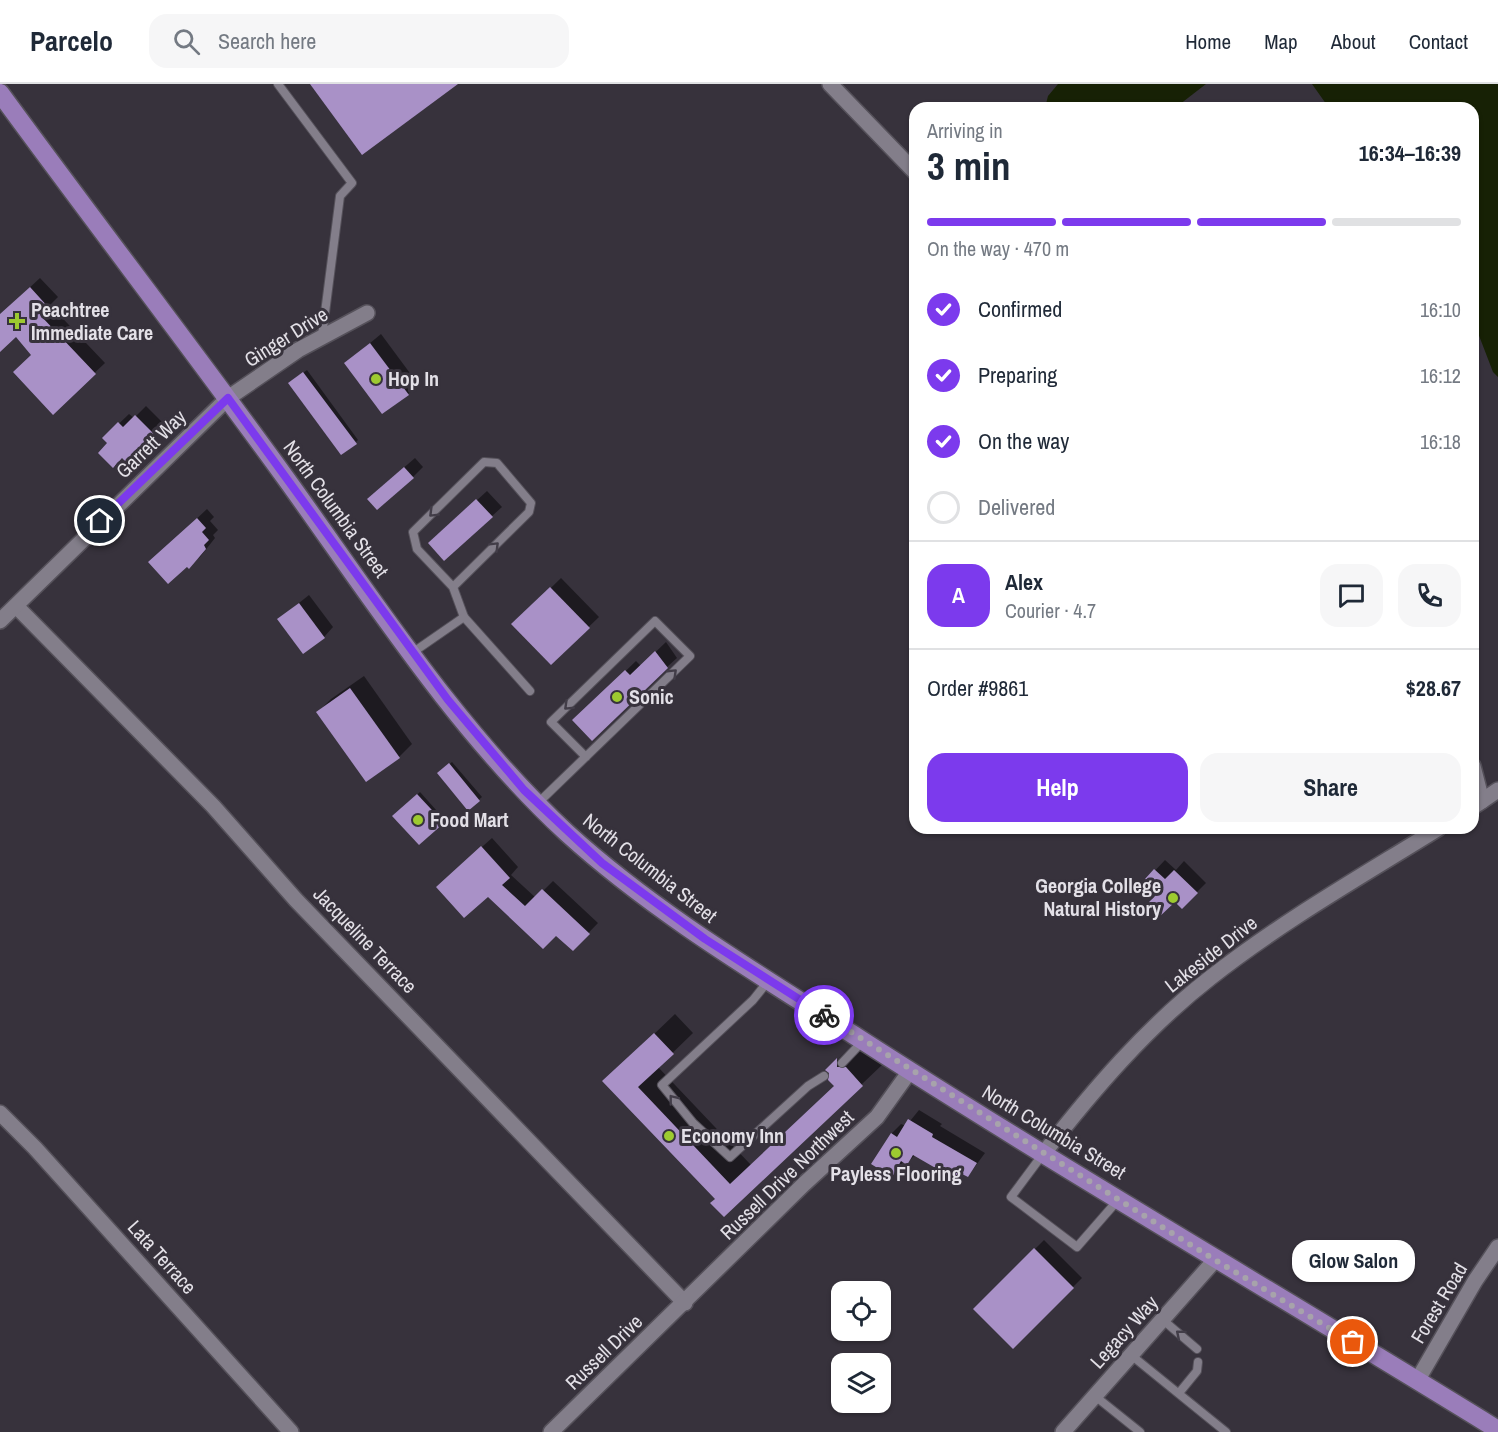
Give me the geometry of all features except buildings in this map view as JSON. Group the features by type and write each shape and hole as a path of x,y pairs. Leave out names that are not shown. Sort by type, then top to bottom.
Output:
{"main road":[{"name":"North Columbia Street","path":"0,93 228,398 412,653 484,746 537,804 602,863 705,939 910,1071 1120,1198 1215,1260 1498,1430"}],"street":[{"path":"830,84 909,166"},
{"name":"Ginger Drive","path":"228,398 298,350 367,313"},
{"name":"Garrett Way","path":"0,621 228,398"},
{"name":"Jacqueline Terrace","path":"16,606 213,806 304,908 685,1303"},
{"path":"1479,803 1498,790"},
{"name":"Lakeside Drive","path":"1044,1153 1089,1096 1138,1042 1209,978 1276,930 1429,834"},
{"name":"Russell Drive Northwest","path":"685,1303 804,1184 877,1117 910,1071"},
{"name":"Lata Terrace","path":"0,1113 35,1148 291,1432"},
{"name":"Forest Road","path":"1417,1381 1475,1281 1498,1247"},
{"name":"Legacy Way","path":"1063,1432 1215,1260"},
{"name":"Russell Drive","path":"551,1432 685,1303"}],"lane":[{"path":"278,84 352,183 340,196 322,337"},
{"path":"453,587 529,512 531,503 497,463 484,462 413,532 417,549 453,587 464,617 530,691"},
{"path":"412,653 464,617"},
{"path":"537,804 586,757 690,656 655,621 551,722 586,757"},
{"path":"769,980 753,1000 662,1085 693,1124 730,1157 808,1086 824,1076"},
{"path":"842,1063 863,1041"},
{"path":"1044,1153 1011,1197 1077,1246 1120,1198"},
{"path":"1163,1320 1197,1349"},
{"path":"1131,1355 1226,1432"},
{"path":"1179,1393 1197,1371 1198,1362"},
{"path":"1095,1396 1140,1432"}],"shaded area":[{"path":"1058,84 1206,84 1183,102 1046,102 1048,96"},
{"path":"1312,84 1498,84 1498,377 1493,372 1479,336 1479,102 1325,102"}],"way so far":[{"path":"824,1015 910,1071 1120,1198 1215,1260 1353,1342"}],"place":[{"name":"Peachtree Immediate Care","path":"17,321"},
{"name":"Hop In","path":"376,379"},
{"name":"Sonic","path":"617,697"},
{"name":"Food Mart","path":"418,820"},
{"name":"Georgia College Natural History","path":"1173,898"},
{"name":"Economy Inn","path":"669,1136"},
{"name":"Payless Flooring","path":"896,1153"},
{"name":"Glow Salon","path":"1353,1342"}],"route":[{"path":"100,521 228,398 448,700 484,746 537,804 602,863 705,939 824,1015"}]}
